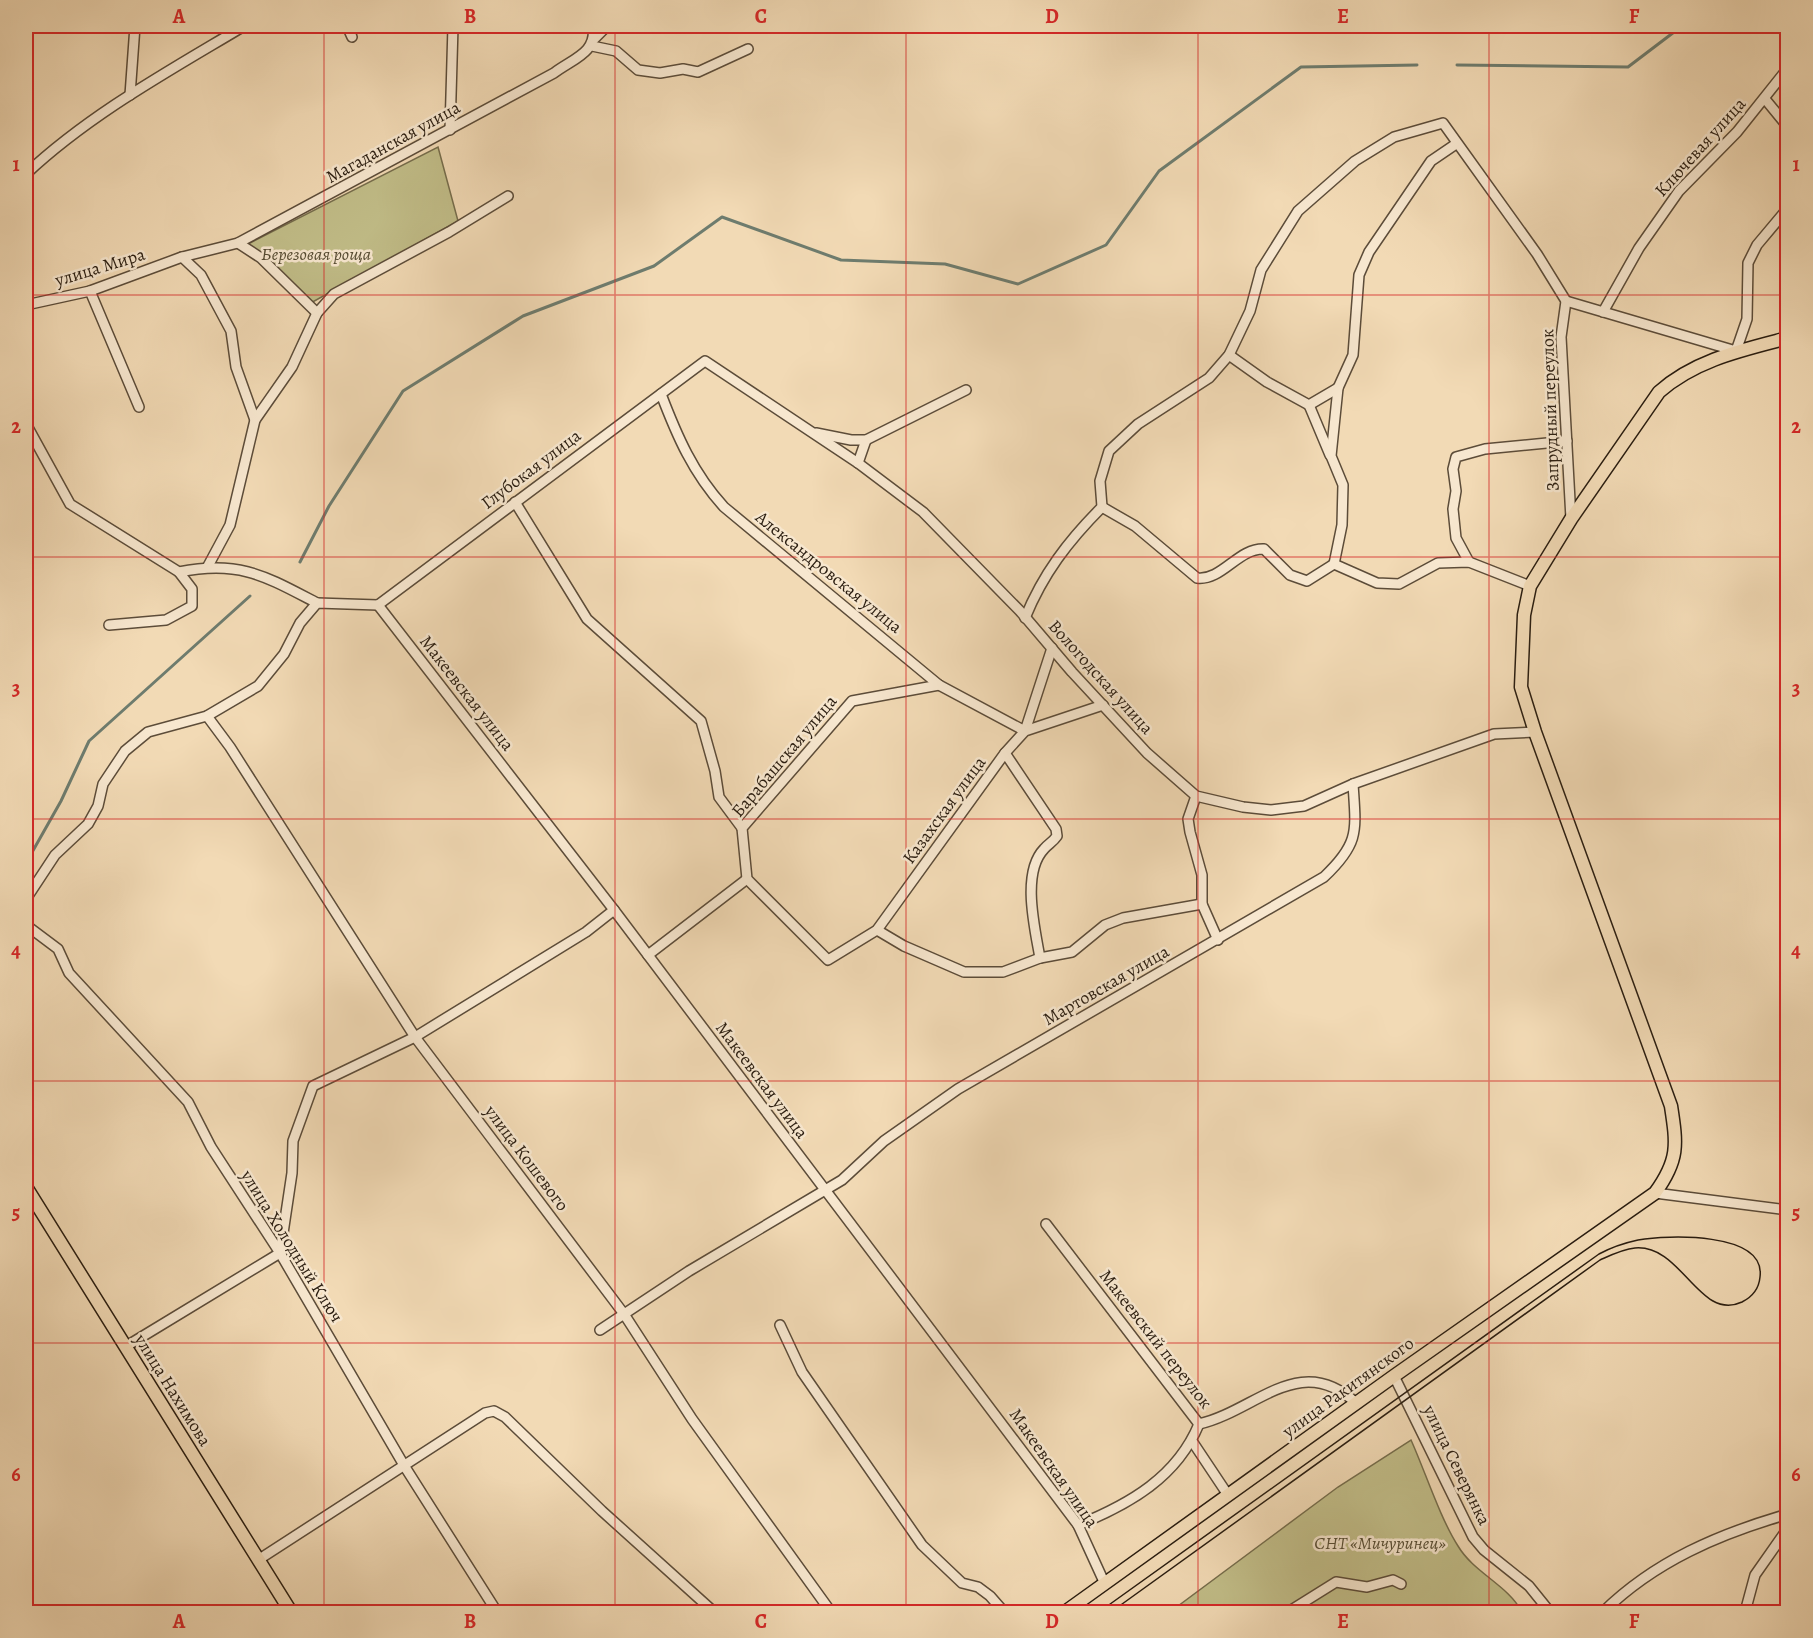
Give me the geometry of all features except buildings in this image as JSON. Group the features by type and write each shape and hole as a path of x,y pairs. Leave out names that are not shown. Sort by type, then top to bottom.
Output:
{"main road":[{"path":"1655,1193 1672,1167 1676,1153 1671,1106 1535,732 1521,687 1524,615 1530,586 1571,519 1659,392 1678,376 1736,351 1788,338"},
{"name":"улица Нахимова","path":"26,1187 291,1612"},
{"name":"улица Ракитянского","path":"1065,1612 1394,1376 1655,1193"}],"street":[{"path":"130,95 135,26"},
{"path":"26,174 46,155 130,95 244,26"},
{"path":"347,26 352,37"},
{"path":"450,130 453,26"},
{"path":"592,26 593,42 616,51 638,70 660,73 684,69 698,72 748,49"},
{"name":"Магаданская улица","path":"182,257 238,243 450,130 554,73 593,42 607,26"},
{"name":"Ключевая улица","path":"1603,312 1639,248 1679,191 1765,99 1788,68"},
{"path":"1765,99 1788,127"},
{"path":"1025,618 1036,590 1055,559 1102,507 1100,481 1109,451 1138,424 1209,378 1229,356 1250,311 1261,270 1298,211 1355,161 1394,137 1443,123 1537,254 1566,300 1736,351 1747,319 1748,263 1757,245 1788,208"},
{"path":"1331,456 1338,388 1353,355 1359,275 1369,252 1431,161 1456,144"},
{"path":"208,566 230,525 255,420 292,367 317,313 334,294 449,232 508,196"},
{"path":"238,243 261,258 317,313"},
{"path":"182,257 201,275 231,331 236,367 255,420"},
{"name":"улица Мира","path":"26,305 90,291 182,257"},
{"path":"90,291 139,407"},
{"name":"Запрудный переулок","path":"1566,300 1561,337 1571,519"},
{"path":"1102,507 1135,526 1197,578 1204,579 1253,549 1264,549 1290,575 1306,581 1334,564 1342,525 1343,485 1309,405 1267,382 1229,356"},
{"name":"Глубокая улица","path":"378,605 705,361"},
{"name":"Вологодская улица","path":"705,361 858,463 923,512 1025,618 1154,759 1196,796 1243,807 1271,810 1304,806 1353,784 1494,734 1535,732"},
{"path":"1309,405 1338,388"},
{"path":"810,432 851,440 866,440 966,390"},
{"name":"Александровская улица","path":"660,394 683,451 708,489 724,507 939,685 1024,731"},
{"path":"26,424 70,504 179,572 192,589 192,606 166,620 109,625"},
{"path":"858,463 866,440"},
{"path":"1469,562 1455,538 1453,509 1456,491 1454,469 1456,457 1485,449 1567,441"},
{"path":"515,502 587,619 701,721 715,771 719,797 742,828"},
{"path":"1334,564 1377,583 1399,585 1419,571 1438,563 1469,562 1530,586"},
{"path":"179,572 208,566 257,572 317,603 378,605"},
{"path":"26,898 55,855 88,824 98,806 103,784 125,751 148,732 207,716 258,686 284,654 300,623 317,603"},
{"name":"Макеевская улица","path":"378,605 614,910 1078,1525 1105,1584"},
{"path":"1024,731 1052,648"},
{"name":"Барабашская улица","path":"747,879 742,828 852,701 939,685"},
{"path":"1024,731 1103,705"},
{"name":"улица Кошевого","path":"207,716 230,747 415,1037 624,1314 692,1419 831,1612"},
{"name":"Казахская улица","path":"747,879 828,960 877,930 1005,753 1024,731"},
{"path":"1005,753 1056,829 1057,836 1043,849 1034,868 1031,904 1040,958"},
{"name":"Мартовская улица","path":"600,1330 842,1180 884,1141 958,1089 1324,877 1343,859 1350,846 1356,825 1353,784"},
{"path":"1196,796 1188,819 1202,875 1202,904 1218,940"},
{"path":"648,955 747,879"},
{"path":"877,930 904,946 964,972 1003,972 1040,958 1072,952 1105,925 1123,918 1202,904"},
{"path":"125,1347 280,1253 292,1173 293,1142 313,1086 415,1037 586,932 614,910"},
{"name":"улица Холодный Ключ","path":"26,925 58,949 69,973 188,1102 212,1147 280,1253 405,1467 497,1612"},
{"path":"1655,1193 1788,1210"},
{"name":"Макеевский переулок","path":"1046,1224 1199,1424 1221,1419 1256,1398 1288,1383 1321,1383 1342,1389 1357,1404"},
{"path":"780,1325 802,1372 922,1545 962,1583 978,1587 990,1596 1004,1612"},
{"name":"улица Северянка","path":"1394,1376 1473,1536 1484,1550 1529,1586 1550,1612"},
{"path":"258,1560 405,1467 485,1413 494,1410 505,1417 594,1504 714,1612"},
{"path":"1078,1525 1129,1503 1165,1476 1192,1441 1199,1424"},
{"path":"1192,1441 1228,1495"},
{"path":"1603,1612 1628,1588 1686,1551 1739,1528 1788,1514"},
{"path":"1745,1612 1755,1575 1788,1528"},
{"path":"1287,1612 1336,1582 1367,1587 1393,1580 1401,1584"}],"green space":[{"name":"Березовая роща","path":"438,147 458,221 309,304 248,244"},
{"name":"СНТ «Мичуринец»","path":"1411,1440 1439,1508 1458,1546 1473,1564 1508,1594 1522,1612 1170,1612 1338,1487"}],"waterway":[{"path":"1457,65 1628,67 1682,26"},
{"path":"300,562 329,506 403,391 523,316 654,266 722,217 841,260 945,264 1018,284 1106,245 1159,171 1301,67 1417,65"},
{"path":"26,863 61,801 89,741 250,596"}],"tram line":[{"path":"1099,1612 1599,1254 1638,1240 1690,1237 1731,1244 1747,1251 1758,1262 1760,1277 1754,1292 1742,1302 1727,1305 1714,1301 1702,1293 1666,1258 1651,1250 1635,1248 1617,1252 1600,1260 1111,1612"}]}
